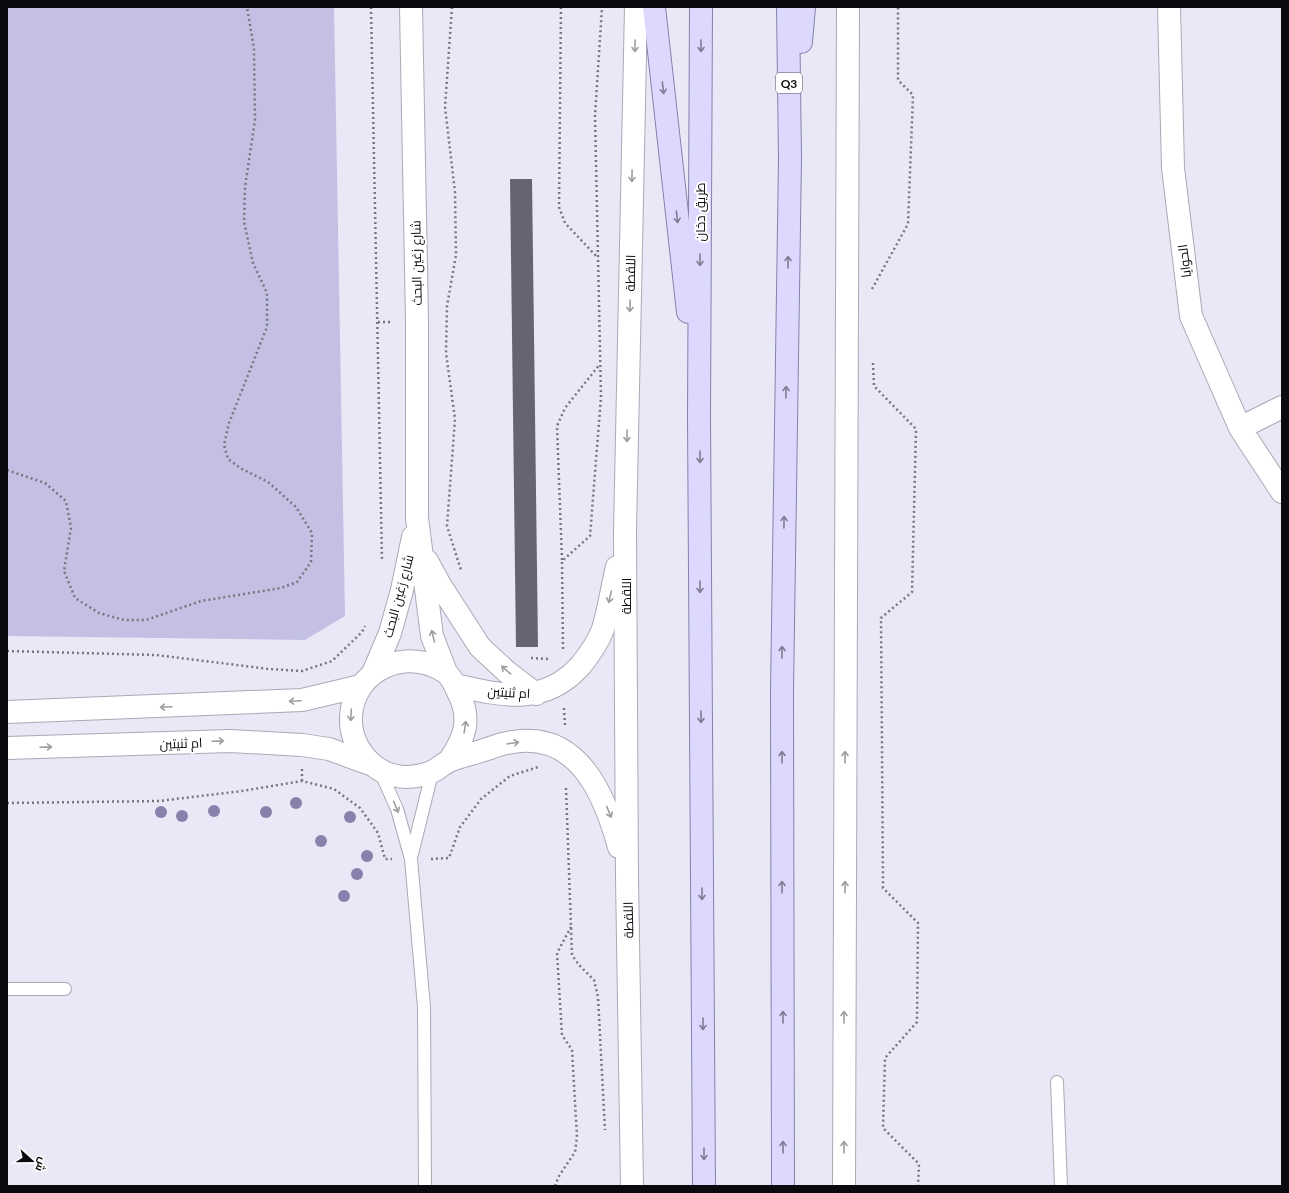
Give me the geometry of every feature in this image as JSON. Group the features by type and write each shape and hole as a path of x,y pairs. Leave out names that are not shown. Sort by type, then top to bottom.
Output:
{"main road":[{"path":"654,7 700,418 704,1186"},
{"name":"طريق دخان","path":"700,418 701,7"},
{"name":"Q3","path":"788,7 790,159"},
{"path":"783,1186 782,691 790,159 804,7"}],"street":[{"name":"شارع زغين البحث","path":"411,7 417,320 417,518 419,546 432,636 450,678"},
{"name":"اللقطة","path":"632,1186 627,878 625,532 636,7"},
{"path":"844,1186 848,7"},
{"name":"الحوايا","path":"1169,7 1173,168 1191,316 1240,428 1282,492"},
{"path":"1240,428 1282,407"},
{"name":"شارع زغين البحث","path":"367,679 390,633 402,590 417,518"},
{"name":"ام ثنيتين","path":"450,678 489,693 511,695 536,694 563,682 572,675 591,653 602,630 625,532"},
{"path":"419,546 440,585 480,647 507,672 536,694"},
{"path":"7,712 302,700 367,679 390,664 408,661 427,664 450,678 464,703 466,724 461,744 440,767"},
{"path":"367,679 352,706 351,727 357,747 375,767 397,777 415,777 513,742 532,741 550,745 566,753 586,771 599,791 610,816 627,878"},
{"path":"105,709 100,718 100,728 103,738 110,745"},
{"name":"ام ثنيتين","path":"32,711 19,717 14,730 16,748 230,741 302,745 329,749 375,767"}],"lane":[{"path":"375,767 397,809 411,859 424,1007 425,1186"},
{"path":"411,859 440,767"},
{"path":"7,989 65,988"},
{"path":"1057,1082 1061,1186"}],"path":[{"path":"7,470 45,484 66,501 71,528 64,571 75,598 99,613 124,620 146,620 201,601 281,588 297,582 311,562 312,533 296,507 268,482 240,468 228,459 224,445 228,423 267,327 266,293 253,263 244,222 245,187 255,120 254,49 247,7"},
{"path":"371,7 382,568"},
{"path":"452,7 445,107 455,192 456,255 447,306 446,353 455,419 447,526 463,576"},
{"path":"561,7 559,207 564,223 598,258"},
{"path":"869,295 908,224 913,95 898,80 898,7"},
{"path":"872,356 874,386 916,429 912,592 881,618 883,888 918,923 918,1022 885,1058 883,1128 919,1164 918,1186"},
{"path":"562,561 557,426 565,408 600,364"},
{"path":"7,651 156,655 269,669 302,671 332,661 362,632 365,625"},
{"path":"530,658 536,660 556,659"},
{"path":"7,803 159,801 242,791 302,781 334,789 360,808 378,833 385,858 449,858 460,827 481,799 510,776 540,767"},
{"path":"555,1186 559,1176 576,1152 577,1137 572,1050 562,1035 557,953 571,927"}],"shaded area":[{"path":"7,7 334,7 345,616 305,640 7,636"}],"building":[{"path":"510,179 532,179 538,647 516,647"}]}
